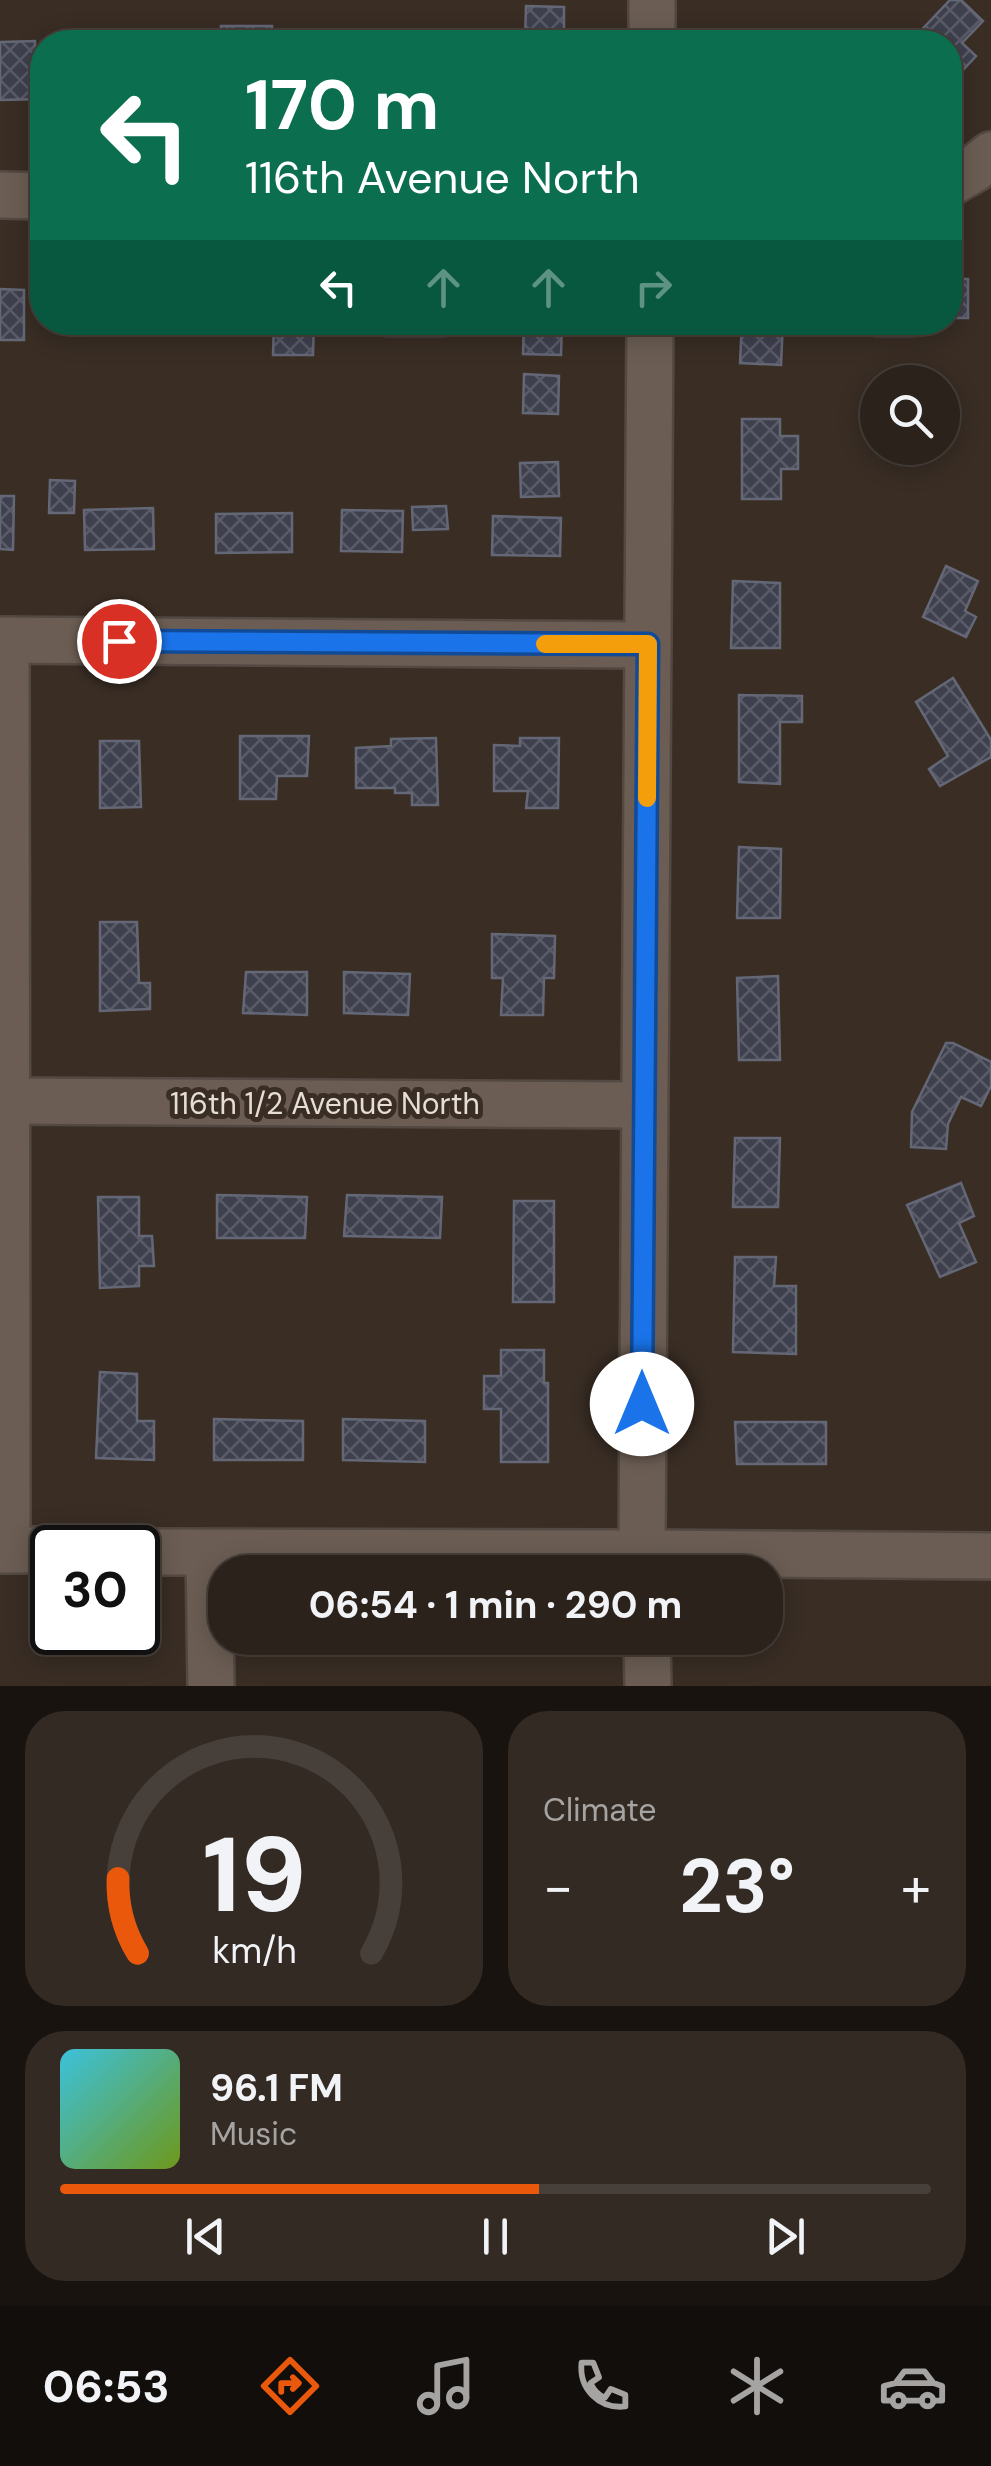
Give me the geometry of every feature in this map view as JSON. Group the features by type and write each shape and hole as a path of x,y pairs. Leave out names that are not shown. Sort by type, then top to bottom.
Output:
{"street":[{"path":"652,0 652,30"},
{"path":"962,176 991,155"},
{"path":"0,195 30,196"},
{"path":"643,1555 650,335"},
{"path":"30,1550 4,1550 3,640 648,644"},
{"name":"116th 1/2 Avenue North","path":"6,1101 643,1105"},
{"path":"160,1552 296,1555"},
{"path":"209,1553 210,1686"},
{"path":"783,1560 991,1556"},
{"path":"648,1655 648,1686"}],"building":[{"path":"950,0 961,0 983,21 962,43 962,30 921,30"},
{"path":"526,6 564,7 564,30 525,30"},
{"path":"221,26 272,26 272,30 221,30"},
{"path":"30,41 30,99 0,100 0,42"},
{"path":"962,43 976,56 962,71"},
{"path":"962,279 968,279 968,318 962,318"},
{"path":"0,289 24,290 24,340 0,340"},
{"path":"274,335 314,335 313,355 273,355"},
{"path":"524,335 562,335 561,355 523,354"},
{"path":"741,335 782,335 781,365 740,363"},
{"path":"524,374 559,376 558,414 523,413"},
{"path":"742,419 780,419 780,436 798,436 798,469 781,469 781,499 742,499"},
{"path":"558,462 559,496 521,497 520,463"},
{"path":"50,480 75,481 74,513 49,513"},
{"path":"0,496 14,496 13,550 0,549"},
{"path":"446,506 448,529 413,530 412,507"},
{"path":"153,508 154,549 85,550 84,510"},
{"path":"342,510 403,511 402,552 341,551"},
{"path":"292,513 292,552 216,553 216,514"},
{"path":"493,516 561,518 560,556 492,555"},
{"path":"946,566 978,581 965,611 976,617 966,637 923,617"},
{"path":"733,581 780,583 780,648 731,648"},
{"path":"953,678 991,740 991,757 940,786 929,769 948,756 916,702"},
{"path":"739,695 802,696 802,722 780,722 780,784 739,782"},
{"path":"240,736 309,736 307,776 277,776 276,799 240,799"},
{"path":"436,738 438,805 412,805 412,793 395,793 395,788 356,788 356,748 391,746 391,739"},
{"path":"520,738 559,738 558,808 526,808 528,791 494,791 494,745 520,746"},
{"path":"100,741 139,741 141,807 100,808"},
{"path":"739,847 781,849 780,918 737,918"},
{"path":"100,922 137,922 139,983 150,983 150,1009 100,1011"},
{"path":"492,934 555,936 554,978 544,978 543,1015 501,1015 503,978 492,978"},
{"path":"246,972 307,972 307,1015 243,1013"},
{"path":"344,972 410,974 408,1015 344,1013"},
{"path":"778,976 780,1060 739,1060 737,978"},
{"path":"946,1043 991,1062 991,1086 981,1106 961,1097 948,1124 946,1149 911,1147 912,1112"},
{"path":"735,1138 780,1138 778,1207 733,1207"},
{"path":"961,1183 974,1216 959,1223 976,1262 940,1277 907,1205"},
{"path":"217,1195 307,1197 305,1238 217,1238"},
{"path":"347,1195 442,1197 440,1238 344,1236"},
{"path":"98,1197 139,1197 139,1236 152,1236 154,1266 139,1266 139,1286 100,1288"},
{"path":"514,1201 554,1201 554,1302 513,1302"},
{"path":"735,1257 776,1257 774,1286 796,1286 796,1354 733,1352"},
{"path":"501,1350 544,1350 548,1462 501,1462 501,1409 484,1409 484,1376 501,1376"},
{"path":"100,1372 137,1374 137,1421 154,1421 154,1460 96,1458"},
{"path":"214,1419 303,1421 303,1460 214,1460"},
{"path":"343,1419 425,1421 425,1462 343,1460"},
{"path":"735,1422 826,1422 826,1464 737,1464"}],"slow traffic":[{"path":"545,644 648,644 647,798"}],"route":[{"path":"119,641 648,644 642,1404"}]}
